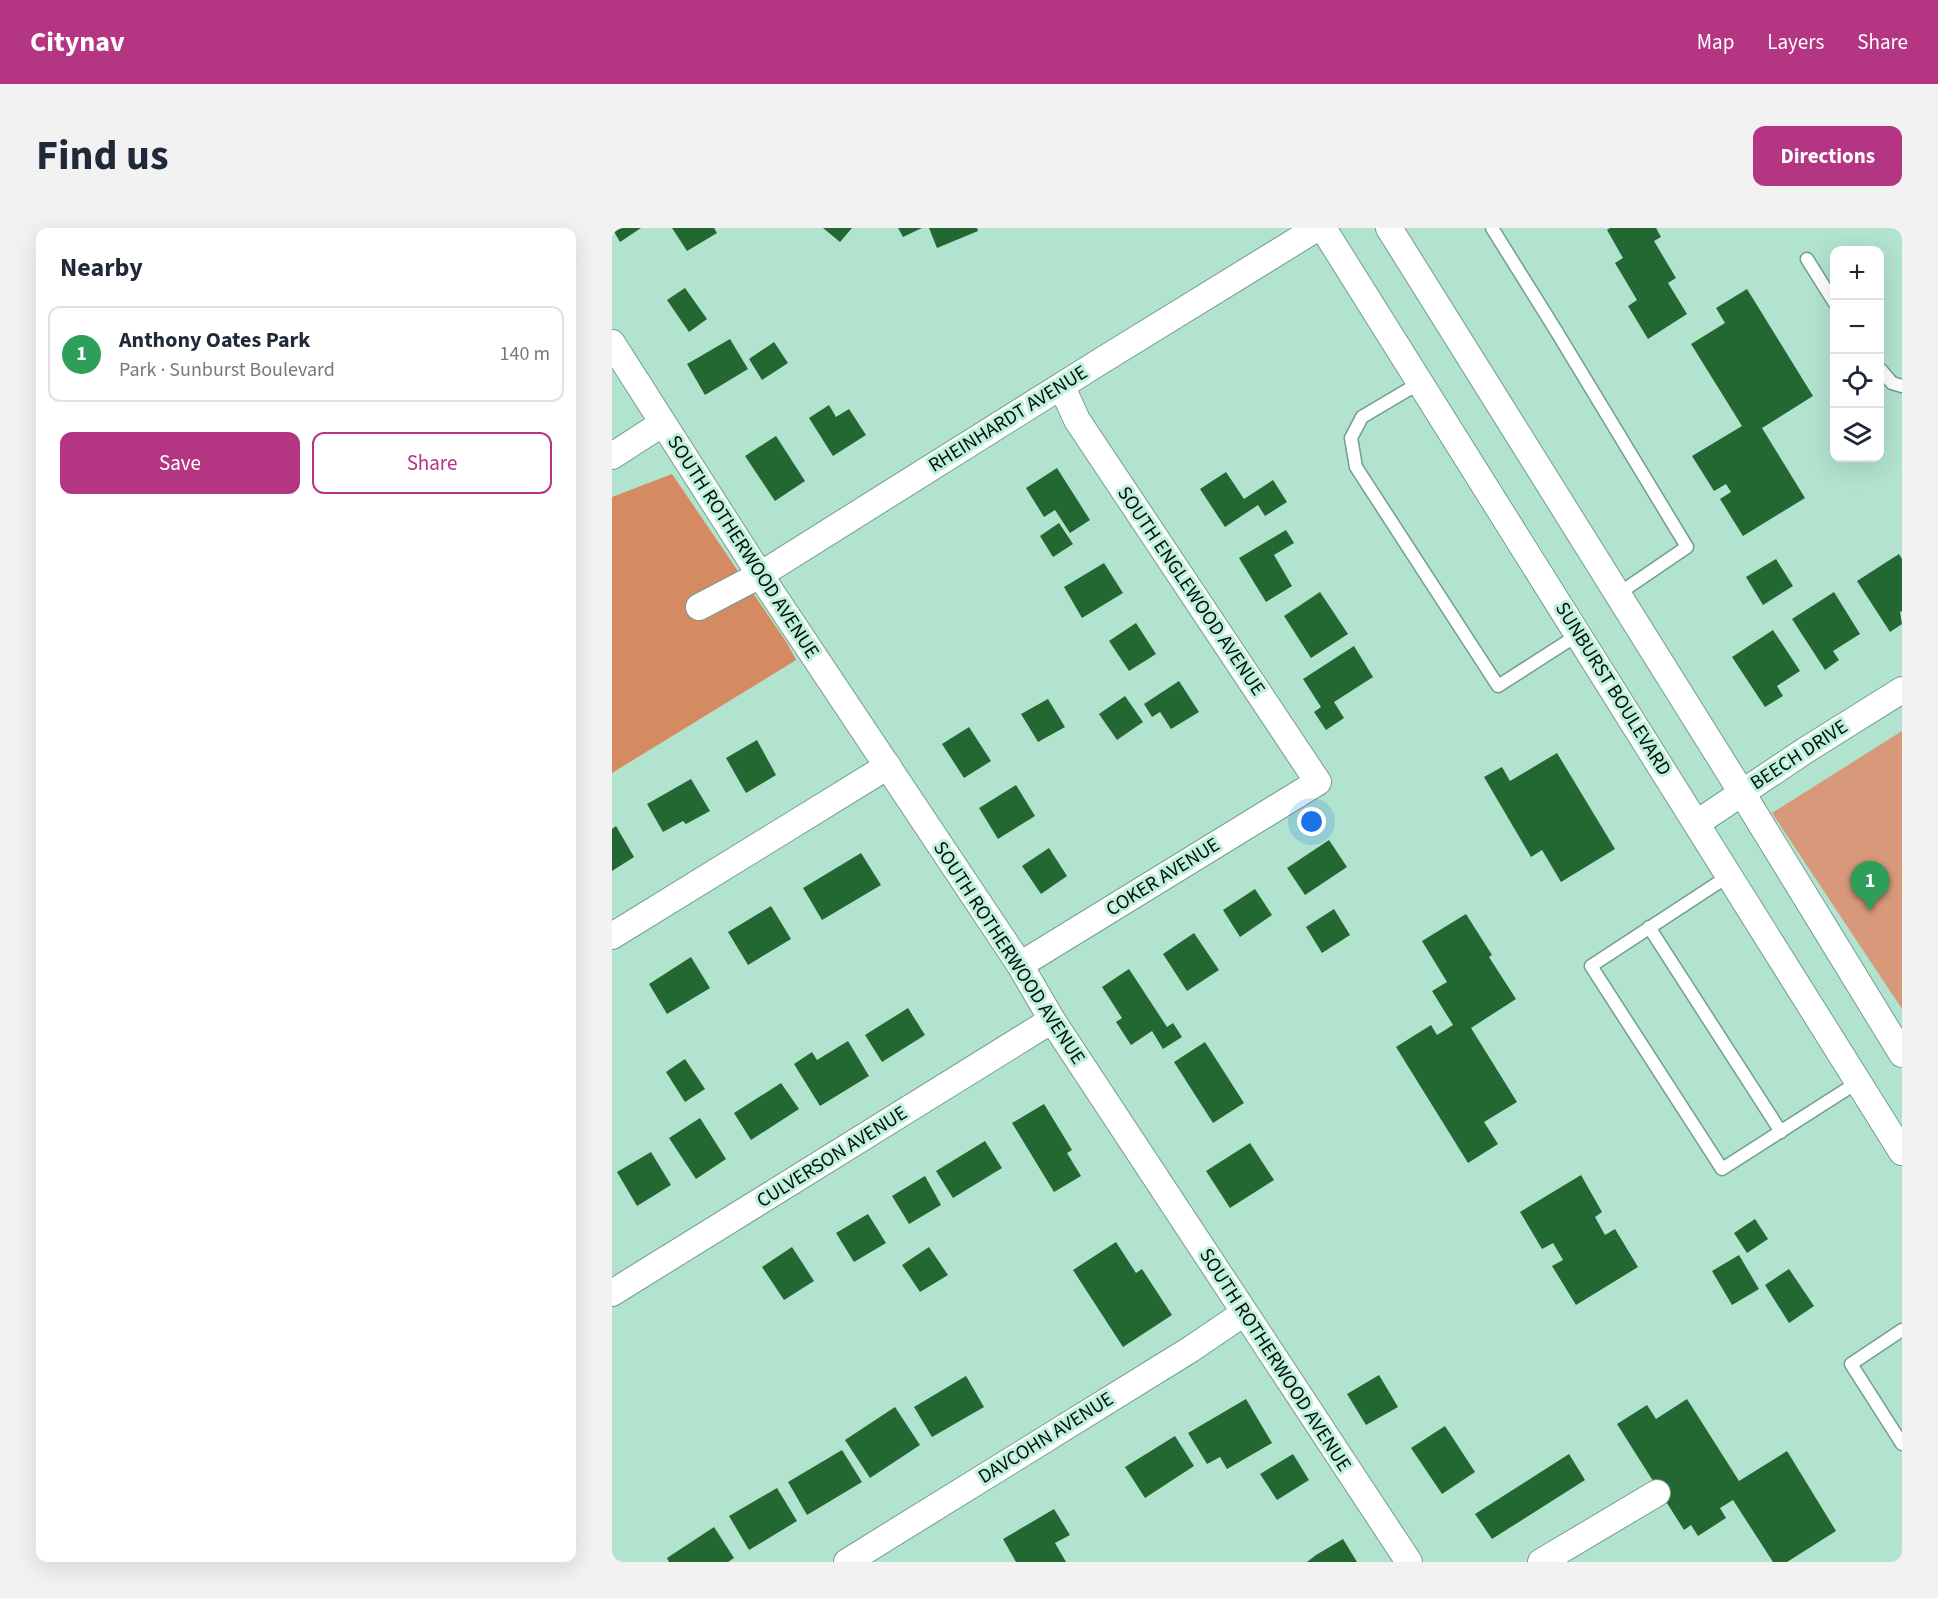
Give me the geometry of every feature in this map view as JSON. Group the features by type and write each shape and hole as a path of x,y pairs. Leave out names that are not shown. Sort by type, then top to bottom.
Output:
{"street":[{"name":"RHEINHARDT AVENUE","path":"699,607 760,575 1317,228"},
{"name":"SUNBURST BOULEVARD","path":"1323,228 1902,1152"},
{"path":"1389,228 1902,1054"},
{"name":"SOUTH ROTHERWOOD AVENUE","path":"612,344 760,575 1020,965 1052,1020 1408,1562"},
{"name":"SOUTH ENGLEWOOD AVENUE","path":"1062,387 1077,420 1318,782 1307,789"},
{"path":"612,456 663,423"},
{"name":"BEECH DRIVE","path":"1697,823 1902,690"},
{"path":"612,936 888,766"},
{"name":"COKER AVENUE","path":"1020,965 1307,789"},
{"name":"CULVERSON AVENUE","path":"612,1293 1052,1020"},
{"name":"DAVCOHN AVENUE","path":"847,1562 1191,1349 1244,1312"},
{"path":"1541,1562 1657,1493"}],"lane":[{"path":"1492,228 1687,547 1618,594"},
{"path":"1807,258 1833,300"},
{"path":"1884,374 1892,383 1902,386"},
{"path":"1421,382 1362,417 1351,438 1356,467 1498,686 1579,634"},
{"path":"1730,875 1590,966 1722,1169 1857,1082"},
{"path":"1649,927 1780,1132"},
{"path":"1900,1335 1851,1364 1902,1444"}],"shaded area":[{"path":"672,474 787,643 796,660 612,773 612,497"},
{"path":"1902,731 1902,1009 1772,813"}],"building":[{"path":"612,228 641,228 620,242"},
{"path":"672,228 714,228 717,233 687,251"},
{"path":"823,228 852,228 840,242"},
{"path":"898,228 922,228 903,237"},
{"path":"929,228 977,228 978,231 937,248"},
{"path":"1610,228 1656,228 1661,237 1654,241 1676,278 1668,283 1687,314 1648,339 1628,306 1637,300 1615,263 1623,258 1607,230"},
{"path":"685,288 707,319 689,332 667,300"},
{"path":"1747,289 1813,396 1762,428 1805,498 1743,536 1720,499 1731,492 1726,484 1714,491 1692,456 1742,426 1691,344 1725,323 1716,308"},
{"path":"730,339 748,369 705,395 687,364"},
{"path":"774,342 788,363 762,380 749,359"},
{"path":"829,405 836,417 849,409 866,435 833,456 809,418"},
{"path":"776,436 805,481 775,501 745,456"},
{"path":"1057,468 1090,520 1070,533 1055,510 1044,517 1026,488"},
{"path":"1226,472 1244,499 1273,480 1287,502 1265,516 1258,505 1225,527 1200,489"},
{"path":"1059,523 1073,544 1053,557 1040,536"},
{"path":"1286,530 1294,543 1274,555 1292,586 1266,602 1239,558"},
{"path":"1899,554 1902,559 1902,611 1900,612 1902,624 1890,632 1857,581"},
{"path":"1776,559 1793,586 1763,605 1746,577"},
{"path":"1104,563 1123,593 1082,618 1064,587"},
{"path":"1320,592 1348,634 1311,658 1284,616"},
{"path":"1834,592 1860,634 1833,651 1839,660 1825,670 1792,619"},
{"path":"1136,623 1156,654 1129,671 1109,641"},
{"path":"1773,630 1800,671 1777,686 1783,696 1765,707 1732,657"},
{"path":"1354,646 1373,677 1334,702 1344,718 1326,730 1314,712 1321,707 1303,679"},
{"path":"1179,681 1199,712 1171,729 1160,712 1152,717 1144,704"},
{"path":"1125,696 1143,722 1117,740 1099,714"},
{"path":"1048,699 1065,727 1038,742 1021,714"},
{"path":"969,727 991,761 964,778 942,744"},
{"path":"757,740 776,775 746,793 726,758"},
{"path":"1557,753 1615,849 1561,882 1542,850 1531,857 1484,777 1502,767 1510,781"},
{"path":"691,779 710,811 686,824 683,821 663,832 647,804"},
{"path":"1016,785 1035,816 998,839 979,808"},
{"path":"616,826 634,857 612,871 612,829"},
{"path":"1329,840 1347,867 1305,895 1287,868"},
{"path":"1049,848 1067,876 1041,894 1022,866"},
{"path":"861,853 881,885 822,920 803,888"},
{"path":"1255,889 1272,915 1240,937 1223,910"},
{"path":"771,906 791,939 748,965 728,932"},
{"path":"1334,909 1350,935 1322,953 1306,927"},
{"path":"1466,914 1492,955 1489,957 1516,999 1471,1028 1517,1102 1484,1122 1498,1144 1468,1163 1396,1047 1431,1025 1437,1035 1453,1025 1432,991 1447,982 1422,941"},
{"path":"1194,933 1219,970 1187,991 1163,954"},
{"path":"691,957 710,988 667,1014 649,984"},
{"path":"1129,969 1167,1027 1173,1023 1182,1037 1163,1049 1152,1031 1131,1045 1116,1022 1122,1018 1102,987"},
{"path":"908,1008 925,1035 882,1062 865,1035"},
{"path":"848,1041 869,1076 820,1106 794,1064 812,1052 817,1060"},
{"path":"1205,1042 1244,1103 1213,1123 1174,1062"},
{"path":"685,1059 705,1089 685,1102 666,1072"},
{"path":"781,1083 799,1109 751,1140 734,1113"},
{"path":"1044,1104 1072,1150 1067,1153 1081,1176 1054,1192 1012,1123"},
{"path":"700,1118 726,1159 696,1179 669,1138"},
{"path":"985,1141 1002,1168 953,1198 936,1171"},
{"path":"1250,1143 1274,1180 1230,1208 1206,1171"},
{"path":"651,1152 671,1185 637,1206 617,1172"},
{"path":"1581,1175 1602,1212 1595,1217 1605,1235 1615,1229 1638,1267 1576,1305 1552,1266 1563,1260 1553,1243 1542,1249 1520,1212"},
{"path":"925,1176 941,1205 909,1224 892,1196"},
{"path":"868,1214 886,1243 854,1262 836,1233"},
{"path":"1755,1219 1768,1239 1747,1253 1734,1233"},
{"path":"1116,1242 1136,1273 1142,1269 1172,1315 1123,1347 1073,1270"},
{"path":"792,1247 814,1281 784,1300 762,1267"},
{"path":"929,1247 948,1275 920,1292 902,1265"},
{"path":"1739,1255 1759,1289 1732,1305 1712,1271"},
{"path":"1789,1269 1814,1306 1789,1323 1765,1285"},
{"path":"1379,1375 1398,1407 1366,1425 1347,1394"},
{"path":"966,1376 984,1407 932,1437 914,1407"},
{"path":"1246,1399 1272,1443 1227,1469 1220,1457 1207,1464 1188,1433"},
{"path":"1687,1399 1739,1481 1787,1451 1836,1531 1787,1562 1773,1562 1733,1500 1720,1508 1726,1518 1698,1536 1691,1525 1684,1530 1617,1424 1647,1405 1656,1419"},
{"path":"895,1407 920,1445 870,1478 845,1440"},
{"path":"1445,1426 1475,1472 1442,1494 1411,1448"},
{"path":"1175,1436 1194,1466 1145,1498 1125,1467"},
{"path":"842,1450 862,1482 807,1515 788,1482"},
{"path":"1293,1454 1309,1480 1277,1500 1260,1474"},
{"path":"1569,1454 1585,1480 1492,1539 1475,1514"},
{"path":"777,1488 797,1521 749,1550 729,1516"},
{"path":"1054,1509 1070,1535 1055,1543 1066,1562 1016,1562 1003,1539"},
{"path":"714,1527 734,1558 728,1562 669,1562 667,1558"},
{"path":"1343,1539 1357,1562 1307,1562 1316,1555"}],"place":[{"name":"Anthony Oates Park","path":"1870,911"}]}
